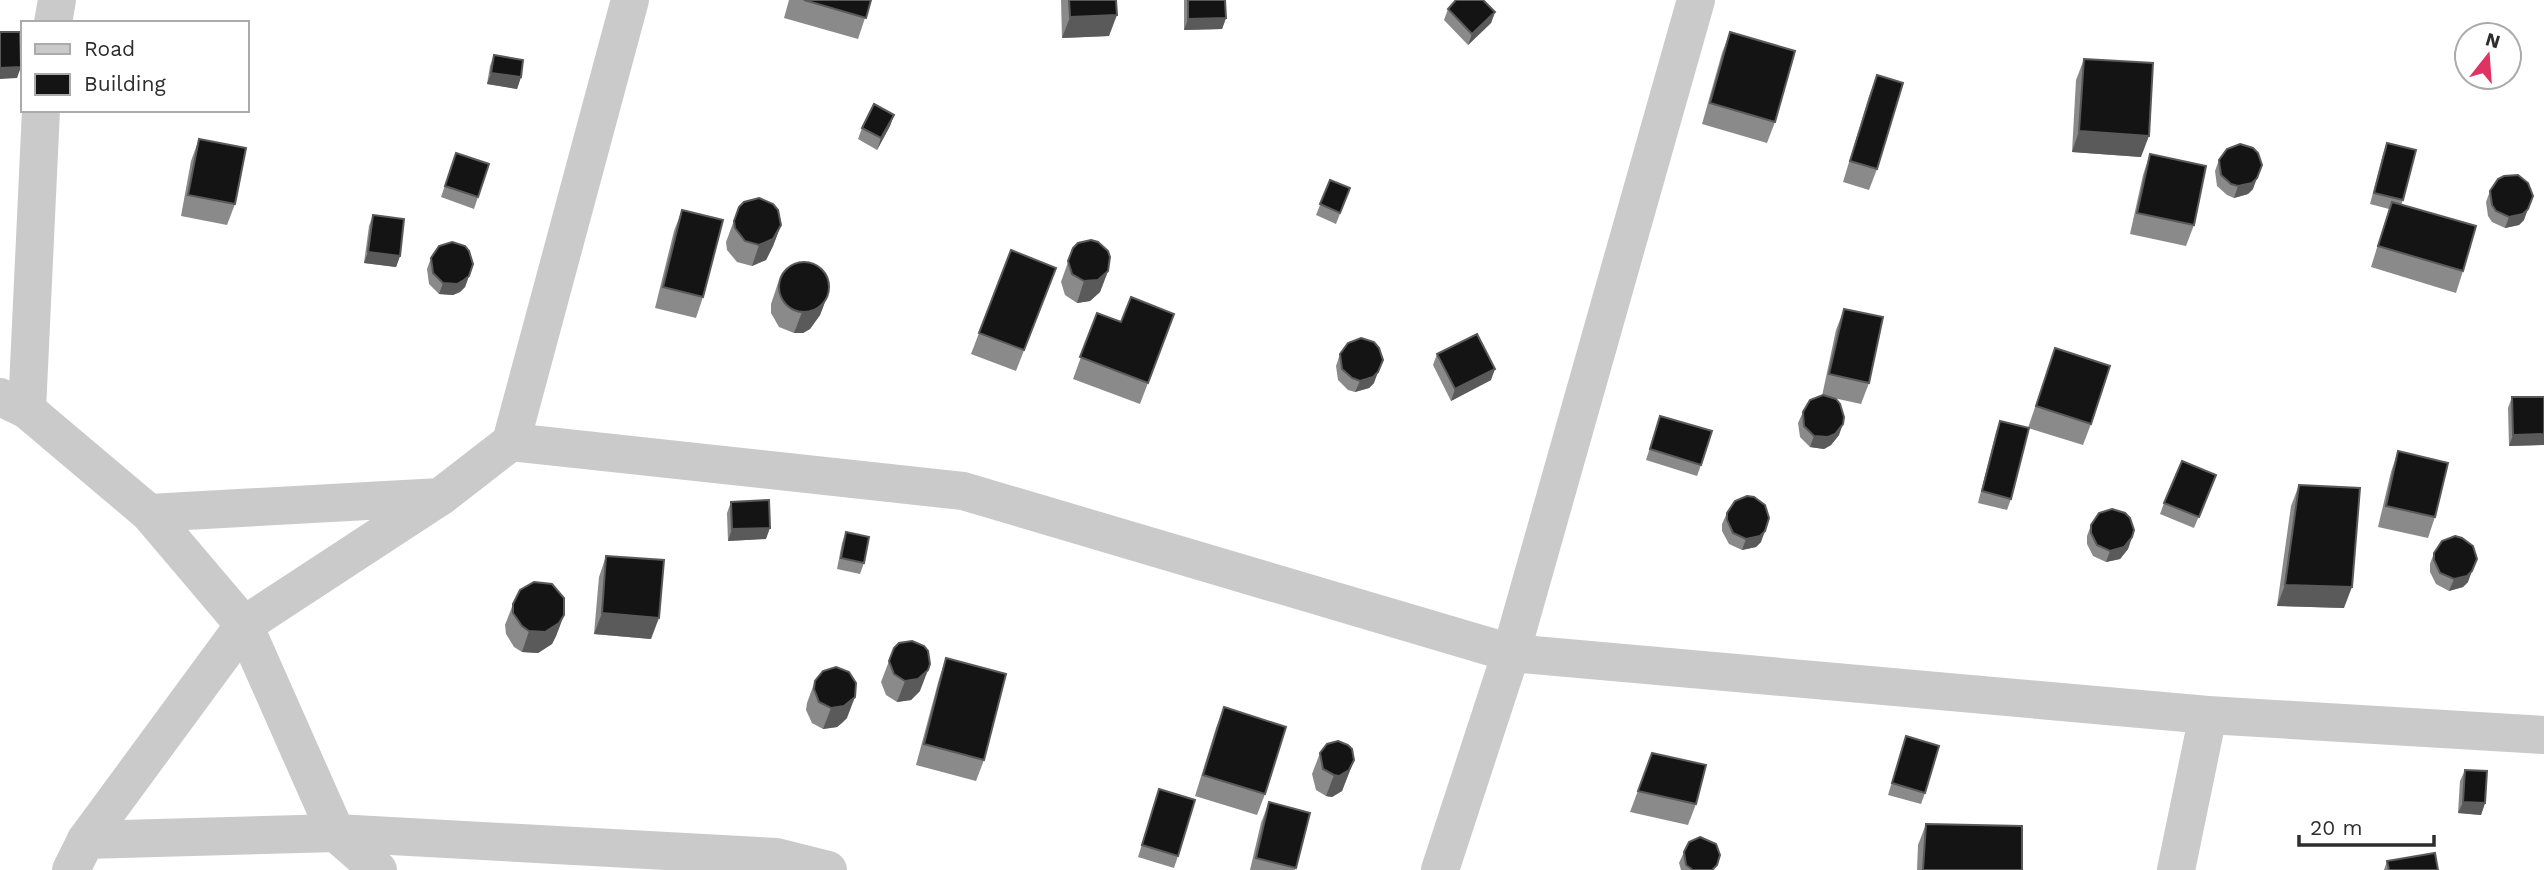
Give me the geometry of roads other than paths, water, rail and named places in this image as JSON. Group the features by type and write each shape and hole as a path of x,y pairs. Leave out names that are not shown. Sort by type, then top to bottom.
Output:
{"street":[{"path":"53,21 57,0"},
{"path":"78,855 244,625 440,497 511,442 630,0"},
{"path":"1440,870 1511,653 1696,0"},
{"path":"41,112 13,404 149,513 244,625 336,833 378,870"},
{"path":"511,442 963,491 1511,653 2208,715 2544,735"},
{"path":"149,513 440,497"},
{"path":"2176,870 2208,715"},
{"path":"78,855 336,833 776,857 828,870"}]}
